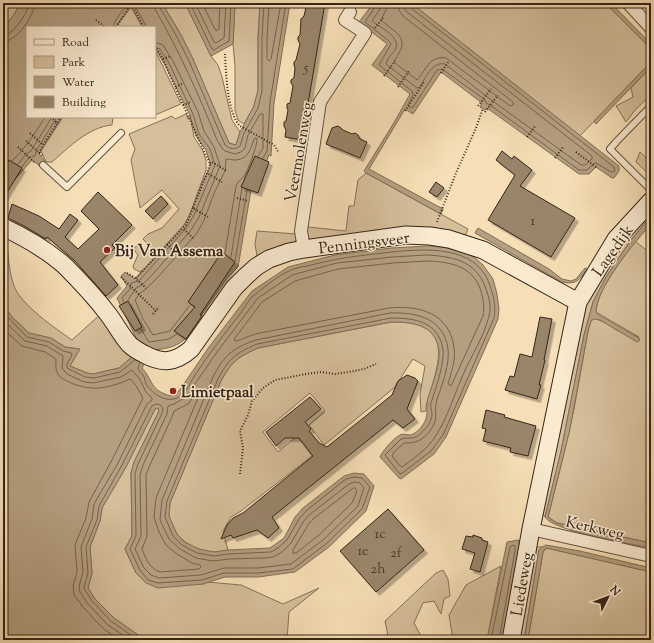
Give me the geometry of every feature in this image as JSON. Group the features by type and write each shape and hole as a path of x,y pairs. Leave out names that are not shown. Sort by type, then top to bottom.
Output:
{"street":[{"path":"628,3 651,28"},
{"name":"Veermolenweg","path":"304,249 301,231 320,102 364,33 345,20 350,12"},
{"name":"Lagedijk","path":"578,302 616,239 651,201"},
{"name":"Penningsveer","path":"3,228 36,245 64,266 108,313 125,339 133,348 161,361 176,359 186,353 195,344 230,295 246,276 256,267 269,259 289,252 304,249 406,235 430,236 448,239 483,250 578,302"},
{"path":"531,529 578,302"},
{"name":"Kerkweg","path":"531,529 651,556"},
{"name":"Liedeweg","path":"511,640 531,529"}],"lane":[{"path":"651,106 610,149 651,190"},
{"path":"42,166 67,187 121,133"}],"path":[{"path":"120,3 128,9"},
{"path":"133,8 139,3"},
{"path":"117,26 132,5 143,26"},
{"path":"372,32 383,18"},
{"path":"96,20 104,26"},
{"path":"136,278 186,225 210,164 156,48"},
{"path":"225,54 231,106 236,122 240,126 274,145 279,153"},
{"path":"163,60 171,56"},
{"path":"384,76 395,61"},
{"path":"441,73 449,61"},
{"path":"398,87 409,71"},
{"path":"405,111 424,82"},
{"path":"175,87 182,84"},
{"path":"478,106 491,89"},
{"path":"485,112 498,95"},
{"path":"183,105 191,102"},
{"path":"439,217 483,108"},
{"path":"52,118 57,123"},
{"path":"39,153 60,118"},
{"path":"527,137 536,125"},
{"path":"30,134 43,145"},
{"path":"26,141 44,157"},
{"path":"555,158 564,146"},
{"path":"18,147 42,166"},
{"path":"576,152 596,167"},
{"path":"210,164 212,162 227,171"},
{"path":"207,173 222,182"},
{"path":"237,198 248,201"},
{"path":"193,208 208,216"},
{"path":"183,228 194,239"},
{"path":"167,244 179,256"},
{"path":"127,273 136,278 146,288"},
{"path":"121,277 156,311"},
{"path":"153,314 159,307"},
{"path":"240,474 243,448 240,431 248,415 252,401 263,388 276,380 321,372 334,374 349,372 364,369 376,364"}],"green space":[{"path":"3,3 20,3 15,13 3,29"},
{"path":"162,3 185,3 211,56 218,65 232,120 240,132 236,145 229,143 193,59"},
{"path":"235,3 260,3 258,90 254,106 244,124 238,120 235,110 235,66 233,44"},
{"path":"411,3 605,3 651,49 651,62 580,136"},
{"path":"131,7 141,26 117,26"},
{"path":"156,52 181,104 156,115"},
{"path":"651,67 651,95 636,109 626,122 616,106 633,97 631,88"},
{"path":"186,114 188,119 190,115 194,137 203,151 206,160 206,170 190,214 184,225 147,267 140,272 134,269 133,266 138,255 133,249 139,244 145,251 150,247 143,239 148,234 162,228 179,209 162,190 140,208 131,160 135,149 129,134 172,116 175,119"},
{"path":"62,118 113,118 112,125 87,134 72,144 52,162 46,162 41,151"},
{"path":"640,152 651,162 651,176 636,162"},
{"path":"366,173 468,229 465,236 310,241 306,230 308,227 346,231 349,206 354,206 358,180"},
{"path":"651,207 651,216 631,240 606,277 593,302 584,335 561,451 545,517 540,510 586,299 601,272"},
{"path":"257,231 296,234 296,242 293,246 257,256 255,244"},
{"path":"3,232 6,233 9,266 14,286 24,301 31,308 48,323 72,340 103,312 132,357 119,368 93,374 87,373 70,366 79,349 65,347 51,338 29,333 13,318 3,305"},
{"path":"635,241 651,254 651,347 648,347 647,349 651,352 651,543 557,523 548,517 574,409 591,321 594,318 608,324 616,330 639,337 596,312 600,295 605,285"},
{"path":"391,322 412,324 426,329 435,337 438,347 438,360 426,411 421,412 420,394 425,366 413,359 394,388 324,445 309,425 325,411 310,393 263,432 278,452 297,436 312,456 241,511 231,517 223,531 228,550 216,552 205,551 198,549 184,541 174,530 171,523 169,516 170,503 221,381 232,364 240,357 258,348"},
{"path":"158,408 159,411 134,462 131,473 132,536 125,549 136,573 146,583 203,584 207,582 241,585 283,604 319,588 289,612 287,640 145,640 114,618 95,599 88,588 92,573 90,547 100,521 102,508 126,467 155,409"},
{"path":"534,547 542,547 539,550 524,640 517,640"},
{"path":"547,548 651,572 651,640 528,640 543,552"},
{"path":"501,566 487,640 453,640 449,615 466,585"},
{"path":"443,570 448,579 450,596 444,599 441,614 434,601 423,603 414,623 423,640 389,640 385,621 436,573"}],"water":[{"path":"20,3 162,3 193,59 229,143 236,145 240,132 254,106 258,90 260,3 290,3 274,103 271,156 269,155 255,189 251,190 238,267 228,277 184,340 165,349 152,350 142,368 155,388 164,394 171,396 179,391 209,347 252,291 288,267 335,255 391,248 428,246 442,247 459,250 474,257 483,265 493,279 497,294 499,309 498,319 446,437 434,454 401,479 380,457 393,440 403,434 410,435 415,433 426,419 428,398 439,361 437,341 428,330 414,324 391,322 258,348 240,357 232,364 221,381 170,503 169,516 177,534 184,542 199,549 214,552 270,548 284,538 295,517 303,508 344,476 354,473 364,474 374,486 366,511 329,547 295,572 258,577 225,577 203,584 158,588 146,583 136,573 125,549 132,536 131,473 134,462 159,411 158,408 155,409 126,467 102,508 100,521 90,547 92,573 88,588 95,599 114,618 145,640 3,640 3,305 13,318 29,333 51,338 65,347 80,349 70,366 93,374 119,368 132,357 139,344 117,298 127,286 121,276 125,272 135,279 184,225 211,165 206,150 196,136 190,115 156,50 156,26 142,26 131,7 117,26 26,26 26,118 61,118 39,154 46,162 41,167 32,160 3,193 3,29 15,13"},
{"path":"185,3 235,3 233,44 211,56"},
{"path":"369,3 411,3 619,166 619,171 614,178 596,167 589,174 579,174 487,108 485,110 480,107 482,103 441,72 413,114 405,109 369,169 443,209 441,214 366,173 364,171 410,94 372,65 387,44 359,22 372,5"},
{"path":"605,3 611,3 651,44 651,49"},
{"path":"651,62 651,67 596,124 594,121"},
{"path":"651,216 651,224 609,278 602,291 596,312 640,340 637,342 600,320 594,319 591,321 570,429 548,517 557,523 651,543 651,548 577,532 551,522 545,517 561,451 584,335 593,302 606,277 631,240"},
{"path":"478,228 549,269 562,279 571,281 576,279 585,268 587,269 577,281 571,283 562,282 475,233"},
{"path":"519,540 519,551 503,640 487,640 507,542"},
{"path":"546,545 580,551 651,568 651,572 546,548 543,552 528,640 524,640 539,550"}],"building":[{"path":"307,3 325,3 302,140 285,137 286,130 284,122 286,121 288,110 287,104 290,103 293,86 291,80 294,78 294,62 296,60 300,44 298,37 300,35 301,19 304,16"},
{"path":"338,126 352,134 355,133 360,139 367,142 360,158 326,144 332,128"},
{"path":"502,151 512,159 514,156 532,170 520,186 575,218 551,257 488,220 515,175 496,160"},
{"path":"255,156 269,162 258,193 241,187"},
{"path":"9,160 22,168 3,199 3,169"},
{"path":"436,182 444,188 437,197 429,192"},
{"path":"98,192 132,225 112,245 115,248 100,262 118,285 106,296 75,261 47,237 46,239 8,218 12,204 39,216 59,229 70,214 78,220 65,237 78,249 99,229 81,211"},
{"path":"161,196 168,204 153,219 145,211"},
{"path":"222,252 235,262 186,339 174,331 195,307 188,302"},
{"path":"128,301 142,327 135,331 119,306"},
{"path":"540,317 552,319 539,385 541,385 537,399 505,390 510,376 514,377 520,354 532,357"},
{"path":"407,375 418,381 407,409 415,419 403,428 393,420 272,517 279,528 268,538 257,530 233,538 231,535 221,539 227,525 233,518 243,513 313,456 299,438 285,438 276,446 266,432 310,397 321,409 305,422 311,429 309,431 319,443 327,447 392,395 398,381"},
{"path":"486,410 536,426 528,456 510,452 511,448 483,441 486,429 482,428"},
{"path":"388,509 424,550 376,592 340,551"},
{"path":"473,535 488,542 480,572 470,569 475,553 462,549 466,536 473,537"}],"place":[{"name":"Bij Van Assema","path":"107,250"},
{"name":"Limietpaal","path":"173,391"}]}
